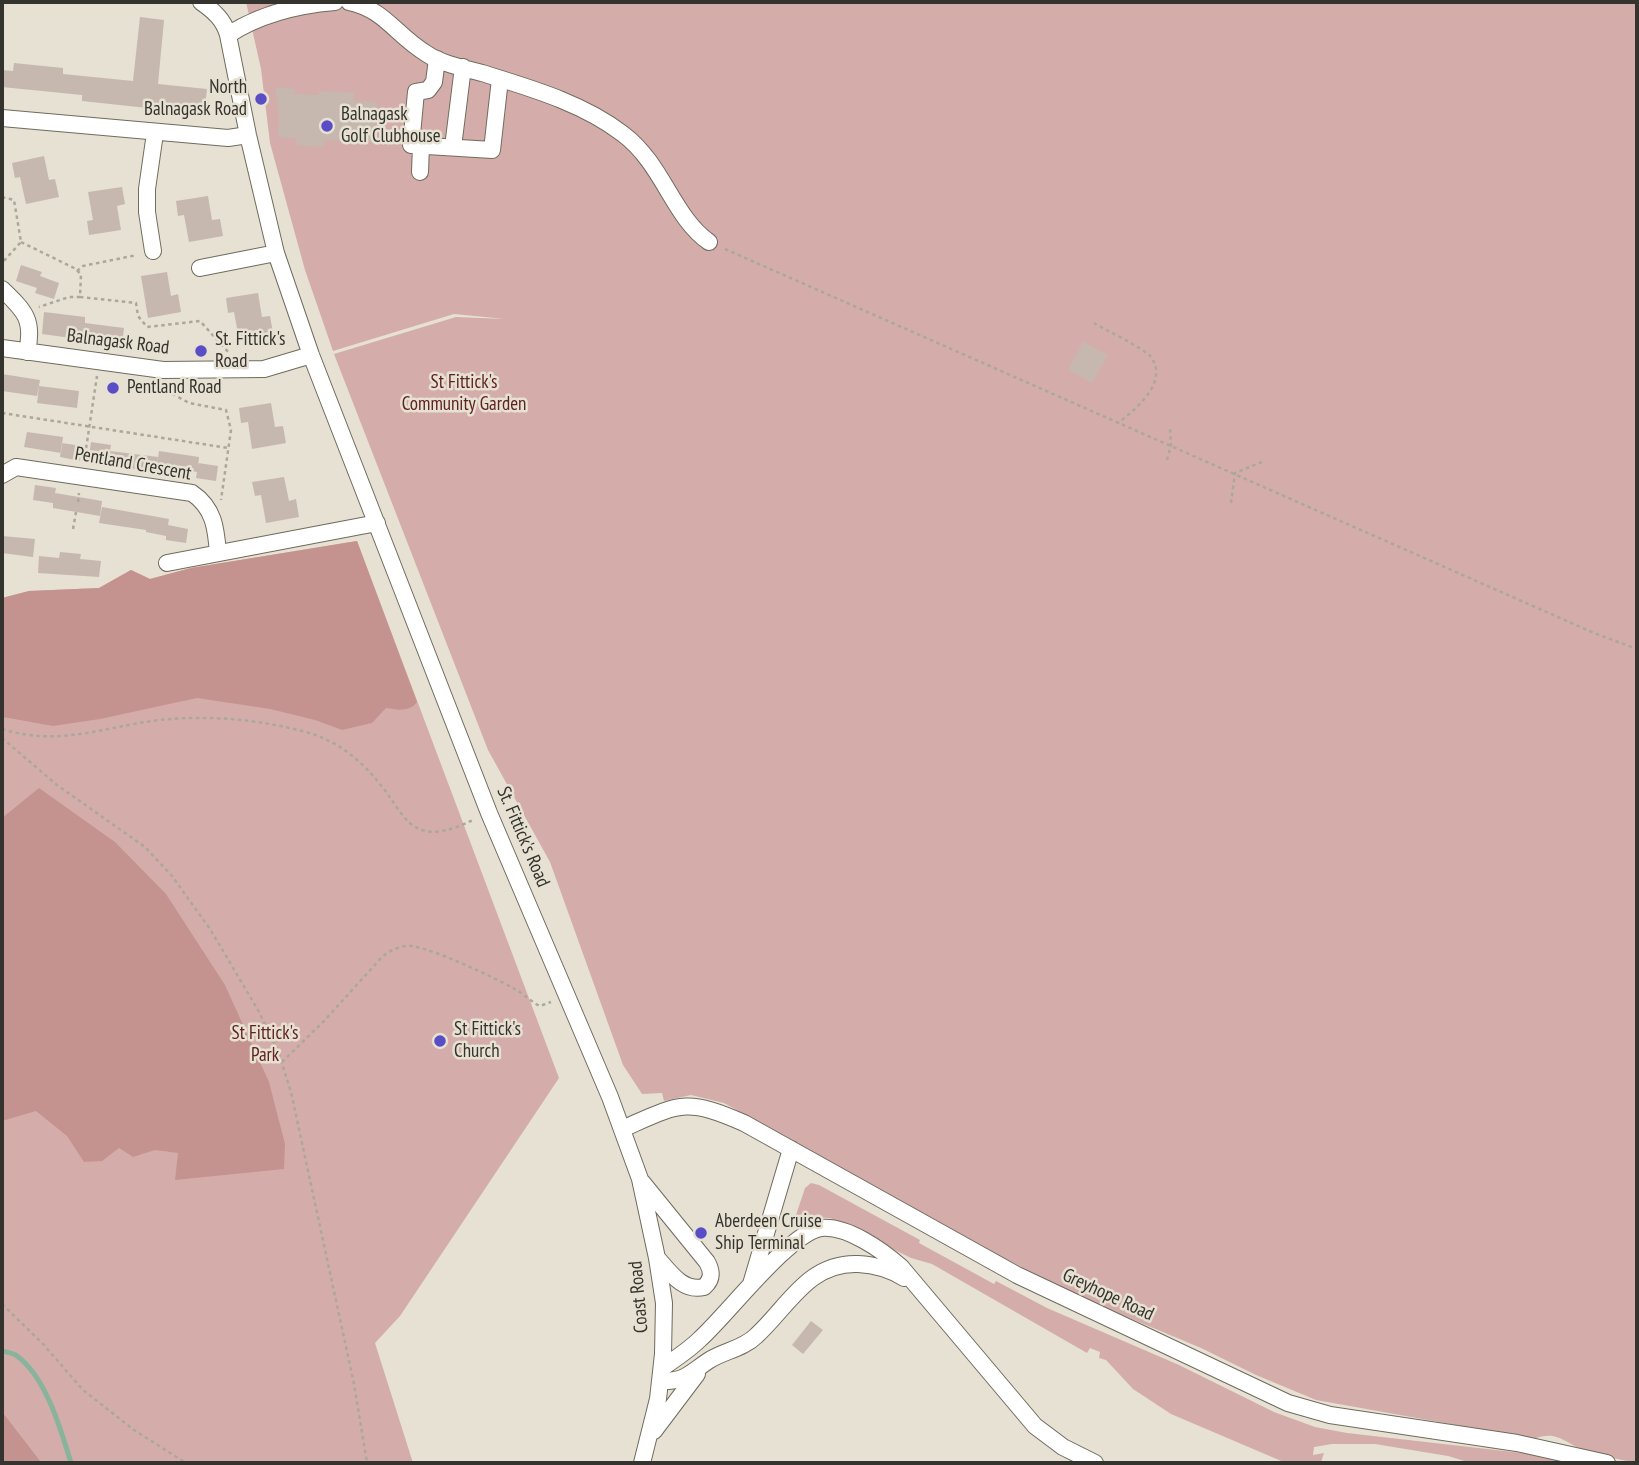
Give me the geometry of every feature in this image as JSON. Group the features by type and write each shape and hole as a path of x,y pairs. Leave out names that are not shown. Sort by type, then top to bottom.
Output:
{"street":[{"path":"201,2 223,8"},
{"path":"228,35 250,21 311,4 335,2"},
{"path":"349,2 364,5 379,13 407,41 437,59 579,107 623,134 645,153 689,223 709,242"},
{"name":"St. Fittick's Road","path":"223,8 248,135 276,253 311,355 489,813 622,1129"},
{"path":"437,59 434,82 428,90 416,92 411,145 492,150 500,79"},
{"path":"453,148 463,67"},
{"path":"2,118 155,133 228,138 248,135"},
{"path":"153,251 147,212 147,189 155,133"},
{"path":"420,173 421,145"},
{"path":"200,268 276,253"},
{"path":"2,289 30,323 31,334 27,352"},
{"name":"Balnagask Road","path":"2,348 163,370 264,369 311,355"},
{"name":"Pentland Crescent","path":"2,475 16,467 192,493 211,511"},
{"path":"211,511 218,553"},
{"path":"167,563 377,523"},
{"name":"Greyhope Road","path":"622,1129 674,1107 690,1106 714,1110 744,1123 1017,1275 1288,1403 1330,1415 1517,1443 1607,1463"},
{"name":"Coast Road","path":"622,1129 640,1179 664,1303 661,1375 650,1436 642,1463"},
{"path":"750,1287 791,1149"},
{"path":"640,1179 707,1262 711,1271 710,1280 699,1288 689,1286 673,1276 657,1258"},
{"path":"918,1288 893,1271 881,1267 856,1264 829,1268 804,1284 754,1339 715,1357 679,1381 661,1375 701,1339 795,1242 814,1230 826,1228 846,1233 885,1254 901,1267 1035,1426 1063,1447 1094,1463"},
{"path":"650,1436 702,1366"}],"path":[{"path":"2,197 14,200 21,242"},
{"path":"2,263 21,242"},
{"path":"21,242 81,274 80,297"},
{"path":"709,242 1594,633 1637,649"},
{"path":"77,271 83,266 153,251"},
{"path":"23,313 69,297 136,303 138,316 147,327 200,321 232,357 233,371"},
{"path":"1094,323 1150,355 1156,370 1154,383 1145,399 1118,423"},
{"path":"78,502 100,362"},
{"path":"163,370 159,388 189,404 223,407 226,410 231,430 220,504 211,511"},
{"path":"2,414 228,448"},
{"path":"1167,460 1171,446 1170,427"},
{"path":"1235,473 1262,463"},
{"path":"1231,503 1235,473"},
{"path":"73,529 76,512"},
{"path":"2,729 25,735 54,737 90,734 161,720 223,719 255,722 316,735 351,753 419,829 447,830 489,813"},
{"path":"2,738 57,785 145,847 161,862 225,953 258,1010 291,1091 354,1384 367,1463"},
{"path":"281,1063 324,1021 382,957 401,947 412,946 434,953 495,978 540,1006 567,995"},
{"path":"2,1304 43,1344 83,1390 134,1430 186,1463"}],"green space":[{"name":"St Fittick's Community Garden","path":"246,2 1637,2 1637,1463 1587,1451 1556,1437 1542,1436 1534,1439 1316,1400 1103,1307 997,1255 724,1103 691,1095 664,1101 662,1093 642,1094 623,1065 550,862 488,750 334,354 456,317 505,319 454,314 333,351 305,270 270,143 261,69"},
{"name":"St Fittick's Park","path":"357,541 559,1078 400,1316 375,1343 413,1463 42,1463 2,1411 2,598 29,591 99,588 131,570 150,579 191,568"},
{"path":"811,1183 920,1240 919,1243 994,1284 996,1281 1047,1308 1179,1365 1274,1412 1315,1427 1531,1454 1580,1463 1471,1463 1448,1456 1375,1444 1332,1444 1314,1447 1313,1455 1324,1453 1321,1462 1286,1463 1171,1414 1133,1389 1106,1360 1099,1358 1100,1352 1090,1348 1087,1353 932,1264 911,1258 830,1218 813,1217 793,1224 805,1188"}],"shaded area":[{"path":"357,541 417,702 407,709 386,708 372,723 342,730 270,709 197,698 53,726 3,717 2,598 29,591 99,588 131,570 150,579 191,568"},
{"path":"39,788 115,842 166,894 225,985 269,1082 285,1144 284,1169 175,1180 178,1153 155,1150 133,1157 119,1148 102,1161 84,1162 67,1136 36,1111 2,1121 2,818"},
{"path":"2,1411 5,1415 42,1463 2,1463"}],"building":[{"path":"140,17 164,20 158,84 207,89 204,114 82,101 82,95 2,87 2,70 13,71 14,63 63,68 63,74 133,81"},
{"name":"Balnagask Golf Clubhouse","path":"275,87 295,89 294,94 319,95 319,91 354,93 354,101 377,102 374,143 324,140 324,147 296,145 296,138 278,137 279,115"},
{"path":"44,156 49,180 55,179 59,197 26,204 20,177 15,178 12,163"},
{"path":"122,187 125,204 117,206 121,230 89,235 87,221 93,220 88,192"},
{"path":"208,196 212,220 220,219 223,236 189,242 184,215 178,216 176,201"},
{"path":"21,265 42,272 40,276 59,283 54,299 35,293 37,288 16,281"},
{"path":"167,272 171,296 178,294 181,312 148,318 141,276"},
{"path":"258,293 262,317 270,316 273,333 239,339 234,312 228,313 226,298"},
{"path":"44,312 85,317 85,323 124,328 122,345 42,334"},
{"path":"1083,342 1108,355 1092,383 1068,370"},
{"path":"2,374 40,380 37,396 2,391"},
{"path":"39,386 79,391 77,408 37,403"},
{"path":"271,403 275,427 283,426 286,443 252,449 248,422 241,423 239,408"},
{"path":"27,432 63,437 61,453 24,447"},
{"path":"91,442 111,445 110,451 158,457 156,472 108,465 109,459 89,456"},
{"path":"62,443 82,446 80,461 60,457"},
{"path":"159,451 199,457 198,463 218,466 216,481 196,478 197,472 157,466"},
{"path":"284,477 289,501 296,499 299,517 266,523 261,495 255,496 252,482"},
{"path":"35,485 56,488 55,493 102,501 100,516 53,508 53,503 33,500"},
{"path":"102,507 169,519 168,525 188,529 186,543 166,540 166,536 146,530 99,523"},
{"path":"2,536 35,539 33,557 2,553"},
{"path":"60,552 81,554 80,559 101,561 99,577 38,573 39,556 59,558"},
{"path":"811,1321 823,1330 803,1354 792,1345"}],"waterway":[{"path":"2,1351 16,1355 36,1377 51,1405 71,1463"}],"place":[{"name":"North Balnagask Road","path":"261,99"},
{"name":"Balnagask Golf Clubhouse","path":"327,126"},
{"name":"St. Fittick's Road","path":"201,351"},
{"name":"Pentland Road","path":"113,388"},
{"name":"St Fittick's Church","path":"440,1041"},
{"name":"Aberdeen Cruise Ship Terminal","path":"701,1233"}]}
